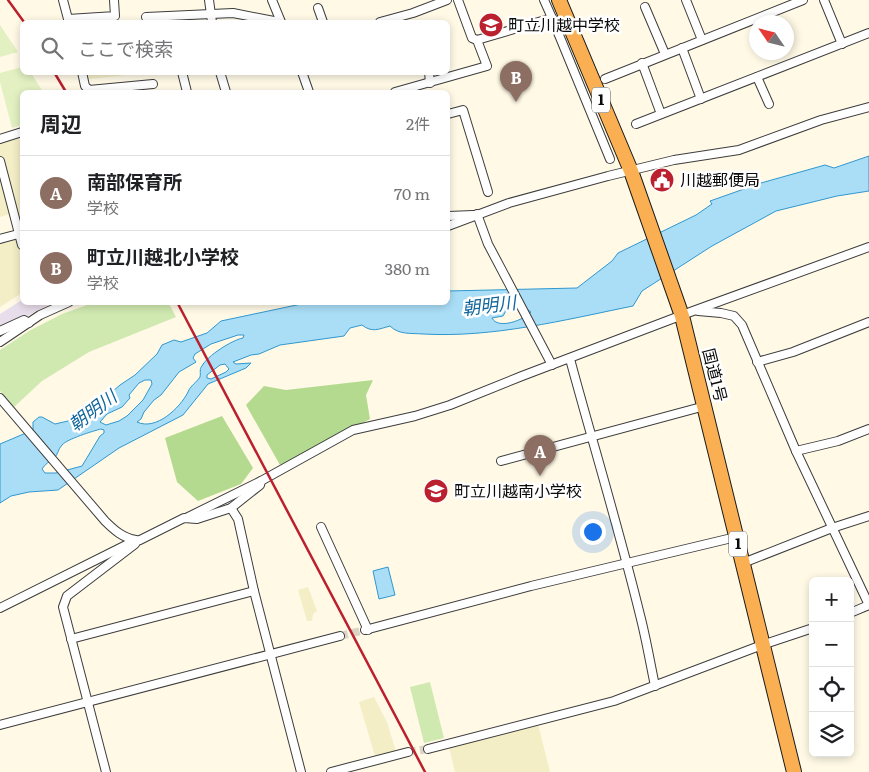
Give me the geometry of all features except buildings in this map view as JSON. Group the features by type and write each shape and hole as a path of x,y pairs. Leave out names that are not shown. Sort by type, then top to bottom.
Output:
{"highway":[{"name":"国道1号","path":"559,0 631,170 677,302 687,313 705,406 794,772"}],"street":[{"path":"63,0 69,20"},
{"path":"78,20 115,16 114,0"},
{"path":"210,0 211,18"},
{"path":"272,0 279,20"},
{"path":"387,20 413,13 447,0"},
{"path":"458,0 472,38 477,40 552,18"},
{"path":"544,0 610,158"},
{"path":"686,0 702,40"},
{"path":"605,79 802,0"},
{"path":"824,0 842,44"},
{"path":"645,7 665,54"},
{"path":"318,8 322,20"},
{"path":"146,16 211,18 240,14 270,20"},
{"path":"636,124 869,32"},
{"path":"403,90 487,66 477,40"},
{"path":"682,48 701,98"},
{"path":"642,63 661,114"},
{"path":"83,75 88,90"},
{"path":"183,75 186,90"},
{"path":"221,75 225,90"},
{"path":"303,75 308,90"},
{"path":"429,75 430,83"},
{"path":"757,77 769,104"},
{"path":"98,90 153,84"},
{"path":"450,225 509,203 674,160 738,150 821,120 869,108"},
{"path":"450,113 463,110 488,192"},
{"path":"0,139 20,133"},
{"path":"0,160 20,230"},
{"path":"450,216 477,214"},
{"path":"477,214 488,244 552,365"},
{"path":"0,239 20,233"},
{"path":"0,608 126,545 261,481 353,430 415,416 450,405 687,313 869,247"},
{"path":"0,342 50,310 62,305"},
{"path":"687,313 721,313 734,316 742,326 796,451 869,605 854,611"},
{"path":"0,331 24,320 29,323"},
{"path":"757,362 793,352 869,322"},
{"path":"570,358 591,437 605,479 641,616 655,686"},
{"path":"0,398 92,507 119,534 127,538 140,540"},
{"path":"501,461 705,406"},
{"path":"796,451 838,441 869,429"},
{"path":"184,518 197,519 231,508 260,485 261,481"},
{"path":"231,508 238,519 254,592 301,772"},
{"path":"743,563 832,528 869,516"},
{"path":"321,527 367,630 531,586 736,537"},
{"path":"106,772 63,607 66,596 140,540"},
{"path":"71,639 254,592"},
{"path":"428,749 614,701 762,645 809,629"},
{"path":"0,725 340,636"},
{"path":"331,772 408,752"}],"shaded area":[{"path":"88,75 127,75 89,79"},
{"path":"18,136 20,142 20,227 17,212 0,217 0,141"},
{"path":"20,237 20,294 0,307 0,242"},
{"path":"20,301 20,305 48,305 26,317 0,326 0,314"},
{"path":"308,587 317,611 313,614 312,621 307,621 298,590"},
{"path":"374,697 387,722 396,752 375,756 359,702"},
{"path":"538,724 550,772 455,772 449,747"}],"green space":[{"path":"0,25 18,52 0,57"},
{"path":"20,68 20,75 32,75 42,90 20,90 20,126 12,128 0,82 0,73"},
{"path":"87,305 170,305 176,317 89,352 42,381 14,407 0,391 0,350 29,331 62,314"},
{"path":"373,380 366,395 370,419 280,465 246,405 264,386 286,390"},
{"path":"222,416 253,468 241,484 198,501 177,482 165,438"},
{"path":"430,682 444,738 424,743 410,687"}],"water":[{"name":"朝明川","path":"869,156 869,191 837,196 776,211 712,246 642,291 633,306 528,327 449,335 401,332 390,326 372,330 362,325 350,328 344,336 280,345 233,362 236,364 251,363 246,368 208,384 183,415 119,448 58,490 29,492 11,496 0,503 0,444 33,430 33,422 39,417 55,424 68,421 99,403 135,375 157,354 162,345 174,340 181,342 207,333 221,321 297,305 450,305 450,291 577,288 612,261 618,253 696,215 712,204 710,201 761,183 825,165 834,168","holes":["507,309 528,310 531,312 517,321 495,322 492,318 503,316","238,335 244,335 243,338 220,349 205,362 201,368 200,377 173,411 159,421 144,424 137,422 179,372 196,362 193,358 195,354 211,344","225,364 229,369 226,372 211,379 207,378 207,375 220,365","151,380 152,384 143,400 127,416 119,421 106,425 100,422 107,414 122,407 139,383","101,429 104,430 104,433 100,436 82,466 56,473 45,473 42,469 55,457 62,445 74,438"]},
{"path":"388,567 395,595 379,599 373,571"}],"tunnel":[{"path":"340,636 365,630"},
{"path":"408,752 428,749"}],"railway":[{"path":"8,0 23,20"},
{"path":"56,75 65,90"},
{"path":"179,305 425,772"}],"place":[{"name":"町立川越中学校","path":"491,25"},
{"name":"町立川越北小学校","path":"516,102"},
{"name":"川越郵便局","path":"662,180"},
{"name":"南部保育所","path":"540,476"},
{"name":"町立川越南小学校","path":"436,491"}]}
